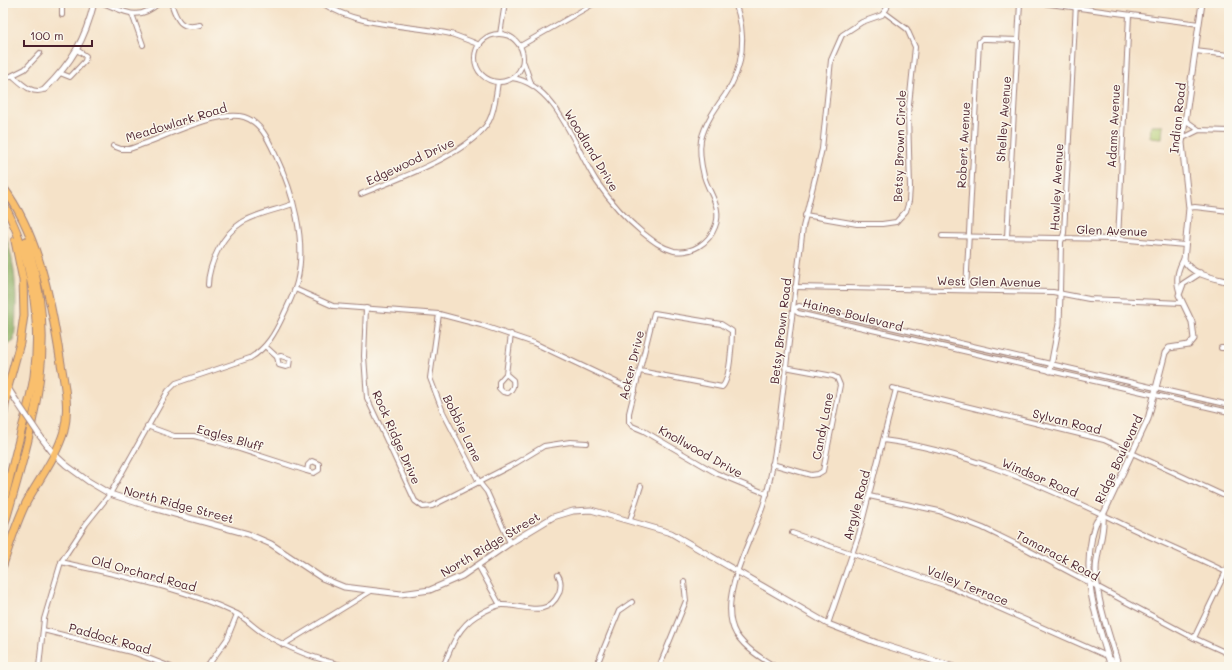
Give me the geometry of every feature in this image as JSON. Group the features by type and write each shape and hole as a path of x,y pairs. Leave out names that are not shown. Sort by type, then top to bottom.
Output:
{"highway":[{"path":"3,189 17,209 34,248 46,288 55,325 67,408 64,430 55,456 24,509 3,566"},
{"path":"3,189 19,221 31,256 40,300 43,341 41,375 36,403 3,530"},
{"path":"3,202 16,231 27,262 34,294 36,327 33,384 3,504"},
{"path":"3,209 17,246 22,274 24,298 20,343 8,387 3,418"}],"street":[{"path":"62,3 62,15"},
{"path":"13,76 24,86 32,90 39,91 45,89 60,73 77,50 85,34 94,3"},
{"path":"103,3 132,14 145,13 159,3"},
{"path":"171,3 175,15 182,24 189,27 200,25"},
{"path":"322,3 338,12 357,19 451,34 480,45"},
{"path":"500,34 505,3"},
{"path":"520,46 595,3"},
{"name":"Woodland Drive","path":"512,78 531,83 551,101 596,180 627,218 657,244 666,248 683,251 692,250 706,242 715,229 717,222 717,207 704,177 700,149 704,129 732,83 739,64 743,35 735,3"},
{"path":"884,12 888,3"},
{"name":"Shelley Avenue","path":"1006,237 1020,3"},
{"path":"1042,3 1076,5 1129,15 1199,24"},
{"name":"Indian Road","path":"1155,387 1161,364 1167,350 1172,347 1189,345 1194,339 1192,322 1182,303 1177,285 1178,272 1184,258 1189,208 1182,156 1183,138 1202,3"},
{"name":"Hawley Avenue","path":"1050,371 1059,324 1076,5"},
{"name":"Betsy Brown Circle","path":"805,215 872,225 896,222 906,210 909,202 910,187 908,114 915,47 907,29 884,12"},
{"name":"Betsy Brown Road","path":"776,667 745,646 733,626 731,606 736,571 767,494 778,432 792,309 805,215 820,162 830,70 834,50 839,39 850,28 882,15 884,12"},
{"path":"132,14 143,46"},
{"name":"Adams Avenue","path":"1118,239 1129,15"},
{"path":"500,34 511,37 520,46 523,60 521,68 512,78 498,82 488,79 479,71 476,62 476,55 480,45 488,38 500,34"},
{"name":"Robert Avenue","path":"966,290 979,42 982,39 1018,40"},
{"path":"60,73 70,77 85,61 86,56 77,50"},
{"path":"1195,51 1229,55"},
{"path":"3,80 25,69 40,53"},
{"name":"Woodland Drive","path":"523,60 531,83"},
{"name":"Edgewood Drive","path":"361,194 452,154 472,141 490,120 498,82"},
{"name":"Meadowlark Road","path":"39,667 43,630 49,597 61,562 86,524 110,494 168,391 176,383 250,358 265,346 277,329 295,289 297,280 300,242 293,204 285,175 268,140 256,123 244,116 226,115 129,149 121,149 114,146"},
{"path":"1185,120 1200,130"},
{"path":"1183,138 1200,130 1229,131"},
{"path":"208,285 208,275 212,263 223,240 234,227 253,216 293,204"},
{"path":"1189,208 1196,207 1229,211"},
{"name":"Glen Avenue","path":"942,236 1118,239 1185,245"},
{"path":"1184,258 1188,266 1200,273 1229,282"},
{"path":"1179,291 1183,284 1200,273"},
{"name":"West Glen Avenue","path":"795,287 1060,293 1089,299 1182,303"},
{"path":"295,289 333,306 439,314 511,334 560,354 635,391"},
{"name":"Haines Boulevard","path":"792,309 799,306 1229,405"},
{"name":"Rock Ridge Drive","path":"366,308 364,356 367,398 415,501 423,507 432,506 516,464 544,446 570,442 587,443"},
{"name":"Haines Boulevard","path":"792,309 798,313 1229,412"},
{"name":"Acker Drive","path":"628,422 635,391 654,313 721,324 728,327 732,331 726,382 724,386 719,388 640,371"},
{"name":"Bobbie Lane","path":"439,314 432,363 432,384 443,412 479,482 487,492 510,543"},
{"path":"506,374 513,380 513,385 508,393 503,392 499,388 499,382 506,374 511,334"},
{"path":"265,346 277,357"},
{"path":"1221,348 1229,348"},
{"name":"Candy Lane","path":"772,464 811,475 818,474 823,471 838,398 839,380 833,376 785,367"},
{"name":"North Ridge Street","path":"3,380 55,456 77,474 110,494 146,506 248,534 271,544 322,578 344,587 400,594 420,593 447,583 478,565 510,543 554,518 573,511 591,510 658,528 684,539 828,624 877,642 954,667"},
{"name":"Ridge Boulevard","path":"1111,667 1088,582 1088,558 1098,519 1103,515 1148,419 1155,387"},
{"name":"Argyle Road","path":"828,624 853,553 883,440 894,389"},
{"name":"Sylvan Road","path":"894,389 1104,440 1229,498"},
{"name":"Knollwood Drive","path":"628,422 632,426 669,445 716,473 767,494"},
{"name":"Eagles Bluff","path":"147,426 174,436 194,436 218,442 308,471"},
{"name":"Windsor Road","path":"883,440 951,454 994,468 1062,496 1226,572"},
{"path":"630,520 641,486"},
{"name":"Tamarack Road","path":"869,496 955,516 1028,550 1101,590 1194,638 1229,654"},
{"name":"Ridge Boulevard","path":"1103,515 1104,523 1096,558 1098,587 1118,666"},
{"name":"Valley Terrace","path":"792,533 853,553 985,602 1107,656 1118,666 1131,667"},
{"name":"Old Orchard Road","path":"61,562 164,587 199,598 237,614 282,645 309,657 338,666 350,667"},
{"path":"478,565 500,605"},
{"path":"1194,638 1229,565"},
{"path":"443,667 459,631 465,624 475,617 500,605 529,609 546,607 557,597 560,589 561,582 558,575"},
{"path":"659,667 686,602 684,582"},
{"path":"282,645 370,591"},
{"path":"596,667 619,611 632,602"},
{"path":"207,667 227,638 237,614"},
{"name":"Paddock Road","path":"43,630 135,653 171,667"}],"green space":[{"path":"1151,125 1163,125 1162,138 1150,137"},
{"path":"3,228 8,242 14,269 16,312 14,341 3,348 3,316 8,312 3,304"}]}
